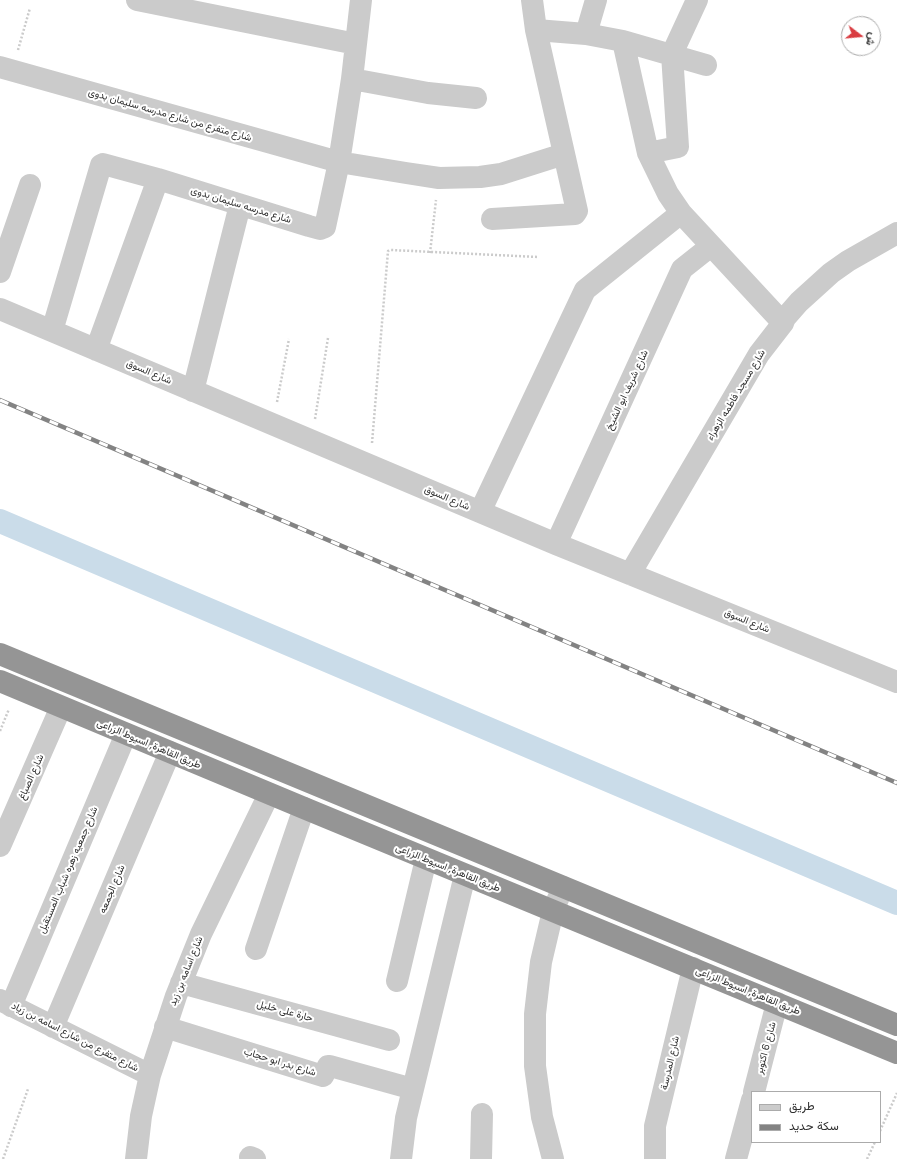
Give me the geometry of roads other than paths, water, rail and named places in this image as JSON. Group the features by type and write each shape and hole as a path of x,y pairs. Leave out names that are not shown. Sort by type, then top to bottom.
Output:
{"highway":[{"path":"0,654 897,1025"},
{"name":"طريق القاهرة, اسيوط الزراعى","path":"0,681 269,794 897,1053"}],"street":[{"path":"137,0 356,44"},
{"name":"شارع مدرسه سليمان بدوى","path":"52,331 101,165 105,164 158,179 309,226 322,229 325,227 339,162 352,79 361,0"},
{"path":"492,219 576,213 577,209 536,30 532,0"},
{"path":"586,34 596,0"},
{"path":"648,153 676,148 679,145 672,54 697,0"},
{"path":"536,30 586,34 623,41 706,65"},
{"path":"623,41 648,153 668,194 681,213 783,323"},
{"name":"شارع متفرع من شارع مدرسه سليمان بدوى","path":"6,69 339,162 439,178 480,177 500,174 564,154"},
{"path":"352,79 428,93 476,98"},
{"path":"96,350 158,179"},
{"path":"0,272 30,185"},
{"path":"193,391 240,205"},
{"path":"480,512 585,290 681,213"},
{"name":"شارع مسجد فاطمه الزهراء","path":"630,574 759,354 783,323 785,318 799,302 831,273 848,261 897,234"},
{"name":"شارع شريف ابو الشيخ","path":"556,544 682,269 711,246"},
{"name":"شارع السوق","path":"0,309 556,544 897,682"},
{"name":"شارع الصباغ","path":"0,846 61,707"},
{"name":"شارع جمعيه زهره شباب المستقبل","path":"5,1003 126,734"},
{"name":"شارع الجمعه","path":"53,1026 170,752"},
{"name":"شارع اسامه بن زيد","path":"136,1159 141,1116 150,1075 181,983 201,934 269,794"},
{"path":"256,949 304,808"},
{"path":"397,981 426,859"},
{"path":"402,1159 406,1118 412,1089 465,875"},
{"path":"553,1159 542,1117 535,1058 535,1014 540,969 553,911 563,887"},
{"name":"شارع المدرسة","path":"655,1159 655,1126 692,968"},
{"name":"حارة على خليل","path":"181,983 389,1040"},
{"name":"شارع متفرع من شارع اسامه بن زياد","path":"5,1003 150,1075"},
{"name":"شارع 6 اكتوبر","path":"754,1091 777,1003"},
{"name":"شارع بدر ابو حجاب","path":"165,1027 323,1076 328,1066 330,1066 412,1089"},
{"path":"736,1159 751,1104"},
{"path":"481,1159 482,1114"}],"waterway":[{"path":"0,521 897,903"}],"railway":[{"path":"0,400 897,783"}]}
